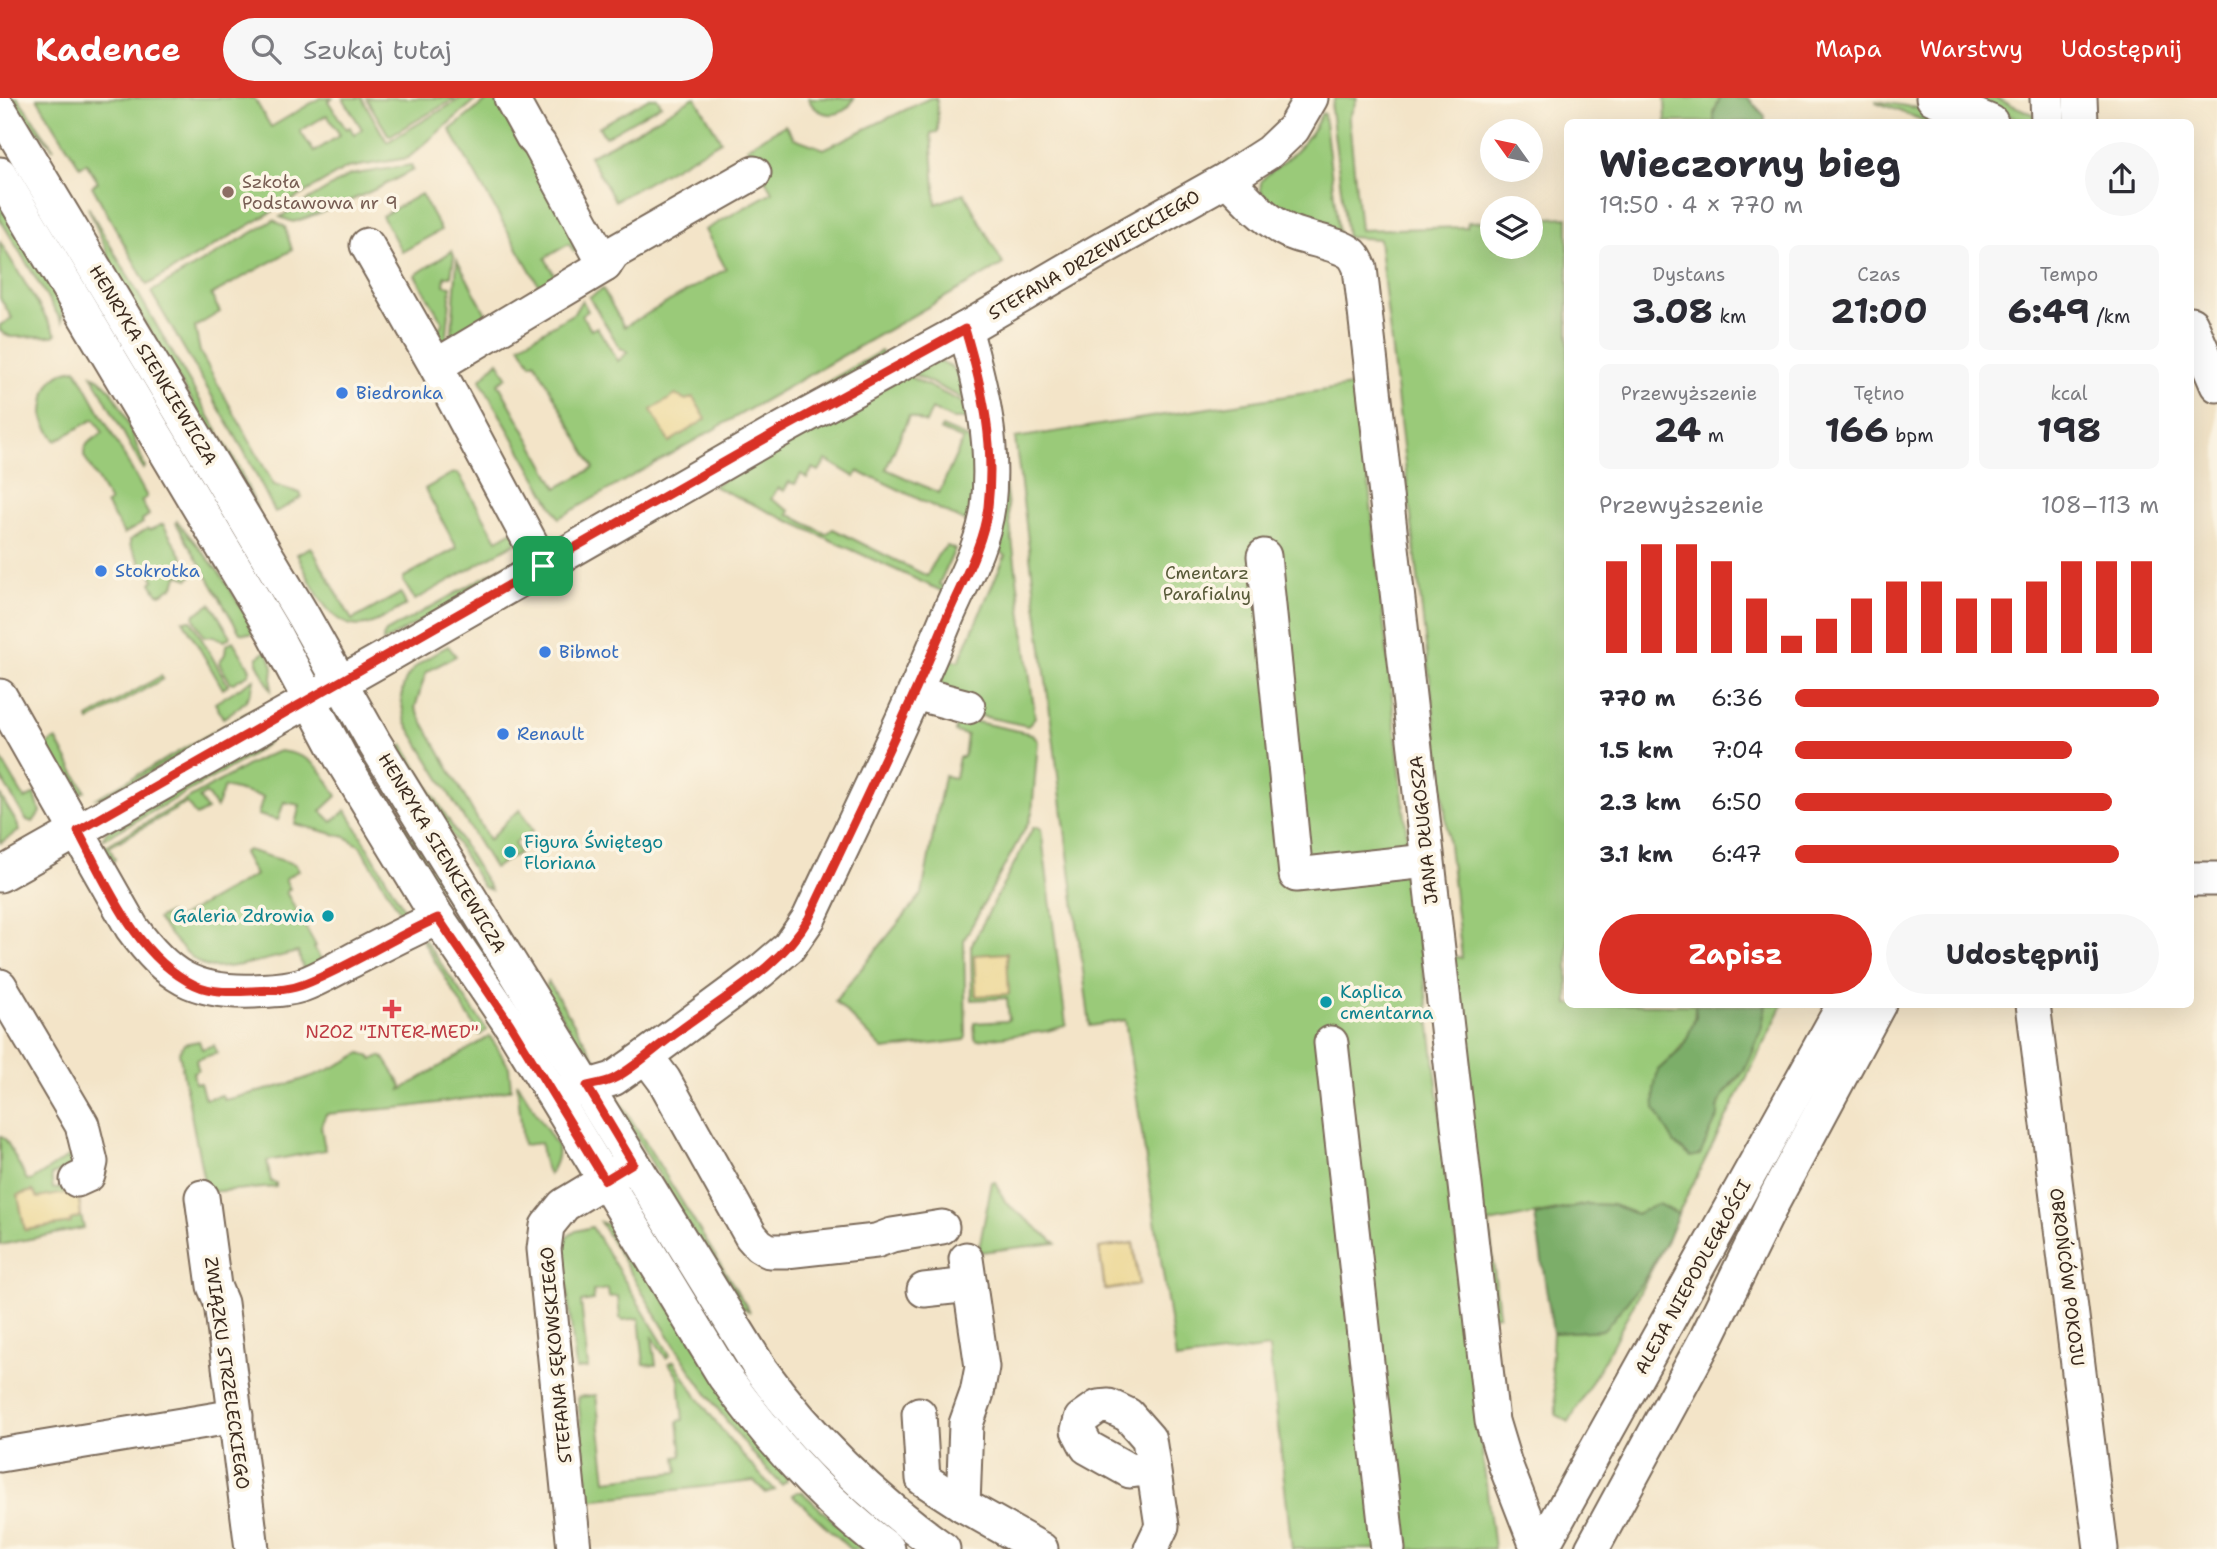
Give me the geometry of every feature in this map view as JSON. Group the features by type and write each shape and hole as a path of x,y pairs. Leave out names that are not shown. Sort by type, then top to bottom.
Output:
{"street":[{"path":"511,98 604,265"},
{"name":"STEFANA DRZEWIECKIEGO","path":"0,875 1227,179 1269,152 1293,129 1311,98"},
{"path":"1933,98 1972,118"},
{"path":"2047,98 2048,119"},
{"path":"2080,98 2081,119"},
{"name":"HENRYKA SIENKIEWICZA","path":"0,110 303,616 375,744 587,1086 619,1171 724,1376 758,1423 792,1461 835,1504 888,1549"},
{"path":"436,366 604,265 613,253 754,173"},
{"name":"HENRYKA SIENKIEWICZA","path":"0,174 274,633 343,762 438,918 554,1096 619,1171 719,1304 779,1394 812,1434 858,1481 903,1520 943,1549"},
{"name":"JANA DŁUGOSZA","path":"1227,179 1266,218 1282,229 1345,250 1354,256 1360,268 1492,1421 1505,1464 1539,1549"},
{"path":"367,245 436,366 543,566"},
{"path":"554,1096 614,1079 761,971 789,947 799,934 915,693 979,542 987,510 991,475 982,386 965,329"},
{"path":"2194,331 2217,385"},
{"path":"1264,556 1296,875 1427,861"},
{"path":"915,693 968,707"},
{"path":"0,696 132,928 150,952 196,986 229,992 282,990 302,985 438,918"},
{"path":"2194,879 2217,879"},
{"path":"486,988 514,972"},
{"path":"5,1007 82,1125 91,1162 88,1175 77,1180"},
{"name":"ALEJA NIEPODLEGŁOŚCI","path":"1539,1549 1841,1008"},
{"name":"ALEJA NIEPODLEGŁOŚCI","path":"1592,1549 1707,1337 1773,1202 1877,1008"},
{"name":"OBROŃCÓW POKOJU","path":"2033,1008 2101,1549"},
{"path":"1331,1043 1388,1549"},
{"path":"646,1056 664,1080 751,1236 769,1251 876,1241 892,1235 942,1227"},
{"name":"STEFANA SĘKOWSKIEGO","path":"574,1549 544,1249 547,1226 564,1205 619,1171"},
{"name":"ZWIĄZKU STRZELECKIEGO","path":"202,1197 214,1286 221,1303 252,1549"},
{"path":"923,1290 967,1272 982,1367 977,1393 966,1424 963,1505"},
{"path":"919,1414 923,1479 1041,1549"},
{"path":"0,1455 236,1416"},
{"path":"1151,1549 1161,1525 1153,1468"}],"green space":[{"path":"11,98 18,98 54,149 17,108"},
{"name":"Szkoła Podstawowa nr 9","path":"37,98 254,98 271,127 320,98 332,98 328,101 346,129 350,127 354,135 362,129 343,98 362,98 387,142 462,98 478,98 408,158 347,168 147,285 92,186 98,182 86,163 80,167","holes":["327,115 340,135 314,152 300,131"]},
{"path":"366,98 456,98 389,136"},
{"path":"490,98 502,98 581,248 574,252 569,244 545,258 559,283 542,291 450,130"},
{"path":"649,98 657,98 661,105 605,137 599,127"},
{"path":"696,98 721,141 615,201 589,156"},
{"path":"808,98 854,98 844,110 831,114 818,110"},
{"path":"930,98 937,98 938,132 931,133 936,204 964,193 1003,264 559,518 480,380 498,361 507,377 498,383 557,488 594,468 535,362 531,364 520,345 574,313 582,300 588,311 582,315 591,330 597,327 618,361 628,352 620,348 589,297 603,289 624,327 726,269 705,230 772,192 747,147 785,125 794,138 824,149"},
{"path":"1335,98 1357,98 1349,119 1360,230 1467,227 1468,222 1480,222 1480,259 1543,259 1543,218 1564,217 1564,1008 1695,1008 1693,1025 1685,1042 1658,1070 1718,1116 1721,1101 1745,1069 1752,1054 1765,1008 1781,1008 1678,1214 1658,1204 1636,1214 1613,1205 1588,1204 1489,1223 1499,1315 1492,1316 1448,955 1462,958 1379,239 1347,237 1331,109"},
{"path":"1665,98 1720,98 1714,119 1666,119"},
{"path":"1720,98 1748,98 1765,119 1714,119"},
{"path":"1978,98 1995,98 2038,116 2039,119 2019,119"},
{"path":"1876,102 1924,109 1935,119 1919,119"},
{"path":"1322,113 1339,236 1310,229 1262,195 1261,188 1263,179 1306,140"},
{"path":"411,165 413,170 339,205 293,222 280,217 350,175"},
{"path":"421,194 441,230 402,252 382,216"},
{"path":"0,203 63,309 62,322 0,219"},
{"path":"88,207 238,466 257,508 118,278"},
{"path":"274,220 285,227 292,250 211,295 220,312 195,327 200,352 274,485 300,493 302,497 275,512 244,451 151,292"},
{"path":"0,242 56,334 53,336 11,337 0,331 0,325 12,318 0,298"},
{"path":"452,251 454,256 451,276 445,276 444,285 451,286 446,348 435,333 443,323 415,275"},
{"path":"457,260 491,323 451,346"},
{"path":"881,351 885,358 827,388 824,384"},
{"path":"934,362 949,365 959,375 972,403 911,373"},
{"path":"76,369 147,497 141,501 149,515 142,520 143,523 124,534 106,504 110,502 84,456 87,444 103,433 94,419 56,441 44,421 45,396 50,384 63,372"},
{"path":"92,375 102,381 118,402 145,467 143,469"},
{"path":"906,375 972,407 971,419 952,419 932,409 926,423 909,416 886,469 939,493 963,440 940,430 942,427 966,437 979,452 976,527 875,478 858,471 855,477 826,460 819,471 813,468 807,478 801,474 795,484 789,482 784,491 778,488 771,499 790,511 788,514 826,534 833,529 927,576 938,554 947,546 955,549 939,584 949,590 946,593 713,486"},
{"name":"Cmentarz Parafialny","path":"1358,385 1410,863 1494,1549 1292,1549 1269,1348 1176,1360 1125,1020 1090,1026 1015,438"},
{"path":"458,473 497,540 513,531 517,542 415,600 403,581 404,577 457,548 425,489 451,474"},
{"path":"1004,477 1035,717 1028,726 972,714 935,685 942,663 959,661 1005,556 996,540"},
{"path":"177,521 220,573 255,630 251,634 240,633"},
{"path":"163,524 193,575 188,579 177,576 174,586 161,594 157,593 151,583 154,580 148,568 144,569 130,545 130,540 147,529"},
{"path":"311,547 352,620 401,593 406,605 366,625 341,621 322,602 297,554"},
{"path":"513,561 514,564 507,572 383,642 386,632"},
{"path":"211,604 230,635 224,641 214,636 204,637 194,618 195,614"},
{"path":"183,620 191,620 228,685 223,689"},
{"path":"233,641 250,669 249,674 233,683 219,663 225,654 226,645"},
{"path":"448,646 456,656 426,672 415,708 489,840 520,810 533,831 514,843 519,853 494,868 406,723 402,708 402,695 408,676 424,660"},
{"path":"267,650 273,667 271,690 257,663 258,657"},
{"path":"161,676 163,679 89,721 88,718"},
{"path":"254,679 248,698 223,718 215,703"},
{"path":"252,710 258,711 104,798 97,798"},
{"path":"958,718 1032,734 1038,741 1032,813 964,940 966,1037 964,1040 884,1050 835,1001 922,894 944,776 955,778 959,757 964,757 967,735 955,732"},
{"path":"271,738 249,757 102,840 106,832"},
{"path":"56,739 85,791 81,793 62,778 45,750 49,743"},
{"path":"403,745 491,890 483,887 399,748"},
{"path":"280,751 301,756 321,771 337,796 321,811 332,822 346,810 410,919 403,917 360,846 345,837 295,824 300,805 284,802 278,820 258,815 263,797 224,787 216,808 206,793 199,798 207,810 196,816 187,803 109,847 115,859 113,862 100,849 250,764"},
{"path":"0,757 25,799 35,794 40,812 33,822 26,820 0,776"},
{"path":"368,764 478,945 477,947 362,767"},
{"path":"0,795 19,831 0,843"},
{"path":"1033,828 1041,829 1066,1024 1047,1031 977,1040 974,1023 1009,1019 1007,998 972,1000 971,946"},
{"path":"247,850 295,864 299,870 285,879 290,889 286,892 323,962 304,972 298,952 236,966 205,966 186,952 157,919 168,913 177,919 255,875 243,853"},
{"path":"424,939 487,1030 480,1035 422,940"},
{"path":"548,981 596,1060 582,1049 545,989"},
{"path":"1695,1008 1765,1008 1761,1030 1744,1071 1731,1084 1718,1104 1718,1116 1700,1155 1691,1157 1675,1144 1655,1109 1654,1088 1658,1070 1683,1048 1696,1016"},
{"path":"490,1036 509,1067 511,1089 479,1097 408,1107 326,1114 321,1126 325,1150 267,1161 271,1182 276,1183 276,1187 206,1192 179,1052 184,1044 199,1041 202,1049 214,1045 217,1053 196,1060 198,1070 193,1072 195,1083 200,1083 205,1099 222,1095 224,1100 311,1076 361,1053 372,1060 380,1056 384,1058 402,1086 401,1090"},
{"path":"517,1082 557,1146 556,1161 549,1175 543,1160 541,1143 523,1145"},
{"path":"618,1098 750,1312 736,1303 617,1105"},
{"path":"0,1136 6,1140 27,1180 31,1181 83,1147 72,1166 51,1175 53,1189 68,1187 69,1193 38,1198 33,1191 18,1195 25,1230 70,1223 70,1220 81,1216 84,1228 0,1245"},
{"path":"992,1182 995,1182 1006,1203 1056,1243 981,1252 979,1248"},
{"path":"1588,1204 1613,1205 1636,1214 1658,1204 1678,1214 1668,1238 1643,1281 1604,1330 1553,1333 1535,1216"},
{"path":"600,1222 619,1233 786,1477 787,1481 782,1485 729,1425 683,1359"},
{"path":"592,1227 670,1355 666,1358 652,1336 656,1365 644,1364 639,1318 620,1318 618,1296 609,1297 608,1289 593,1291 594,1300 581,1302 588,1368 576,1369 564,1243 567,1237 576,1231"},
{"path":"1668,1238 1569,1422 1556,1415 1551,1366 1553,1333 1604,1330 1643,1281"},
{"path":"674,1361 721,1428 775,1490 766,1493 754,1481 589,1500 578,1397 596,1395 606,1480 678,1472 676,1457 682,1456 678,1421 683,1420 679,1379 669,1363"},
{"path":"802,1492 864,1549 850,1549 792,1495"}],"sand":[{"path":"676,395 686,400 693,397 706,419 669,442 651,410"},
{"path":"1007,953 1009,994 976,996 974,955"},
{"path":"33,1191 38,1198 78,1191 81,1216 70,1220 71,1223 25,1230 18,1195"},
{"path":"1133,1243 1139,1285 1105,1290 1099,1248"}],"place":[{"name":"Szkoła Podstawowa nr 9","path":"228,192"},
{"name":"Biedronka","path":"342,393"},
{"name":"Stokrotka","path":"101,571"},
{"name":"Bibmot","path":"545,652"},
{"name":"Renault","path":"503,734"},
{"name":"Figura Świętego Floriana","path":"510,852"},
{"name":"Galeria Zdrowia","path":"328,916"},
{"name":"Kaplica cmentarna","path":"1326,1002"},
{"name":"NZOZ \"INTER-MED\"","path":"392,1009"}],"route":[{"path":"965,329 982,386 991,475 985,524 979,542 926,667 809,918 799,934 789,947 761,971 614,1079 587,1086 633,1163 605,1180 510,1024 438,918 302,985 282,990 229,992 196,986 150,952 132,928 78,831 543,566 784,428 965,329"}]}
